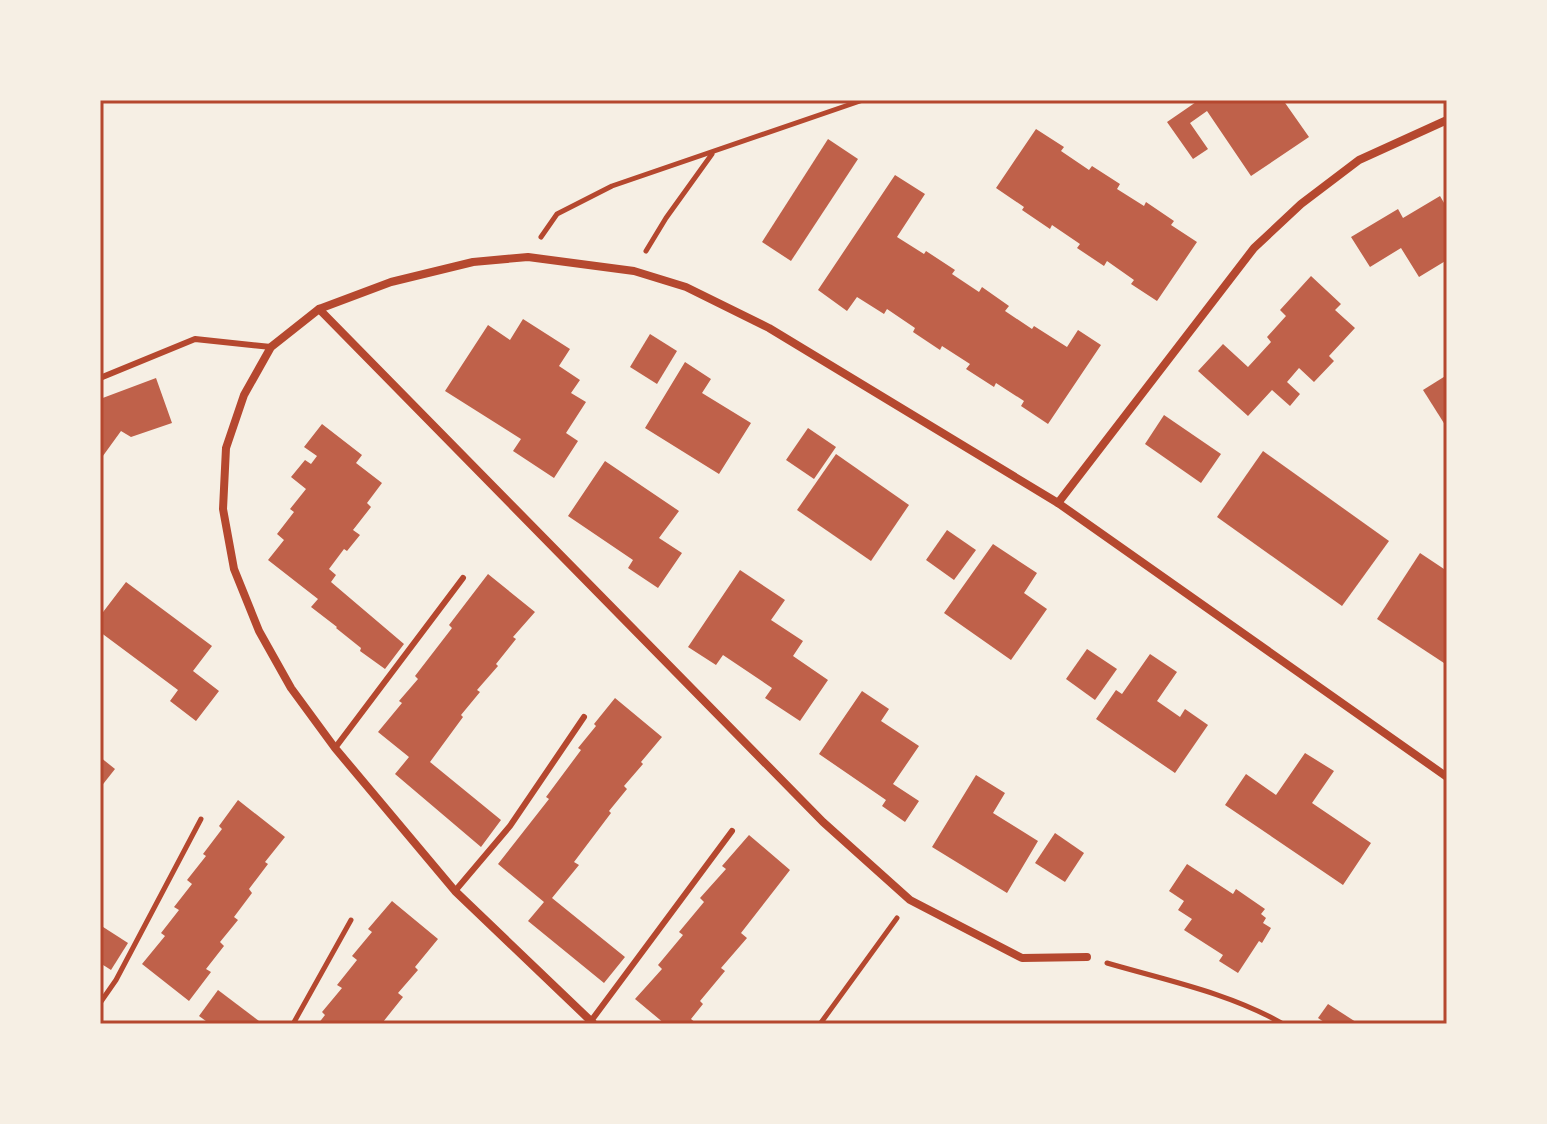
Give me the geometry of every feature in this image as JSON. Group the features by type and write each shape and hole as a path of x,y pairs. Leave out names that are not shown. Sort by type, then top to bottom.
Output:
{"street":[{"path":"1058,503 1254,248 1301,204 1359,160 1447,120"},
{"path":"592,1023 455,891 335,748 291,688 259,631 234,569 223,509 226,448 244,395 271,347 319,309 391,282 473,262 528,257 634,271 686,287 769,328 1058,503 1447,777"},
{"path":"319,309 823,822 910,900 1022,958 1087,957"}],"lane":[{"path":"100,378 195,339 271,347"},
{"path":"335,748 463,578"},
{"path":"455,891 510,826 584,717"},
{"path":"592,1023 732,831"}],"path":[{"path":"528,257 557,214 612,186 863,100"},
{"path":"634,271 666,218 712,153"},
{"path":"100,1003 116,980 201,819"},
{"path":"293,1024 351,920"},
{"path":"820,1024 879,942"},
{"path":"1087,957 1207,993 1261,1012 1283,1024"}],"building":[{"path":"1199,100 1283,100 1309,137 1251,176 1207,111 1190,123 1208,149 1193,159 1167,122"},
{"path":"1036,129 1064,147 1061,151 1089,170 1092,166 1120,184 1117,189 1144,206 1146,202 1174,221 1171,225 1197,242 1157,301 1131,284 1134,280 1107,261 1104,266 1077,248 1080,244 1052,225 1050,229 996,188"},
{"path":"828,139 858,159 791,261 762,242"},
{"path":"895,175 925,194 897,237 955,270 952,274 979,292 982,287 1009,306 1005,311 1032,329 1034,326 1067,347 1078,330 1101,345 1048,424 1021,406 1024,401 966,369 970,364 942,346 940,350 887,309 884,314 857,297 847,311 818,290"},
{"path":"1440,196 1447,208 1447,260 1419,277 1401,248 1370,267 1351,237 1398,209 1403,218"},
{"path":"1311,276 1341,304 1335,310 1355,328 1329,356 1334,361 1314,382 1299,368 1287,382 1300,394 1290,406 1272,390 1248,416 1198,371 1223,344 1248,367 1271,342 1267,337 1286,316 1280,310"},
{"path":"523,319 570,349 559,366 580,380 571,393 586,402 566,433 578,441 554,478 513,451 521,439 445,391 488,325 510,340"},
{"path":"650,334 677,351 657,384 630,367"},
{"path":"685,362 711,379 702,393 751,423 719,474 645,428"},
{"path":"1447,375 1447,428 1423,390"},
{"path":"156,378 172,423 131,437 121,431 100,460 100,399"},
{"path":"1164,415 1221,454 1201,483 1145,444"},
{"path":"322,424 362,455 356,463 382,483 367,503 371,507 353,530 360,535 329,569 336,575 331,582 404,644 385,669 311,607 318,599 268,560 284,540 277,534 294,512 290,509 306,489 291,477 305,460 311,464 317,456 304,447"},
{"path":"808,428 836,447 814,479 786,460"},
{"path":"1263,451 1389,541 1342,606 1217,517"},
{"path":"836,454 909,505 871,561 797,510"},
{"path":"605,461 679,511 659,538 682,553 658,588 628,568 633,560 568,516"},
{"path":"947,530 976,550 954,580 926,560"},
{"path":"993,544 1037,573 1024,593 1047,609 1011,660 944,613"},
{"path":"1420,553 1447,571 1447,665 1377,619"},
{"path":"740,570 785,600 771,620 803,641 793,656 828,680 800,721 765,698 772,688 723,655 716,665 688,647"},
{"path":"488,574 535,612 513,637 516,639 477,690 480,692 430,762 501,820 481,847 395,774 409,757 378,732 402,703 399,701 418,679 415,676 452,628 449,625"},
{"path":"126,582 212,646 193,671 219,691 196,721 170,701 178,690 100,632 100,616"},
{"path":"1087,649 1117,669 1095,700 1066,679"},
{"path":"1150,654 1177,672 1157,701 1180,717 1185,709 1208,725 1175,773 1096,719 1116,690 1122,694"},
{"path":"862,691 889,709 881,721 919,746 893,784 919,801 905,822 882,806 886,800 819,754"},
{"path":"615,698 662,737 624,786 627,789 574,862 579,865 552,898 625,957 604,983 528,921 544,902 498,864 549,799 546,797 581,750 578,748"},
{"path":"1305,753 1334,771 1312,803 1371,843 1343,885 1225,805 1246,774 1276,795"},
{"path":"100,757 115,769 100,788"},
{"path":"976,775 1005,793 993,813 1038,841 1007,893 932,847"},
{"path":"238,800 285,837 249,889 252,893 234,917 238,920 220,942 224,946 206,969 211,972 189,1001 142,964 165,936 161,933 179,910 174,907 192,884 187,880 206,856 203,854 222,829 219,826"},
{"path":"1055,833 1084,853 1065,882 1035,863"},
{"path":"749,835 790,870 741,933 747,938 721,968 725,971 700,1001 703,1004 691,1019 697,1024 665,1024 635,999 662,969 658,965 683,935 679,932 704,902 700,898 726,869 722,866"},
{"path":"1187,864 1233,894 1236,889 1265,909 1261,914 1266,918 1263,923 1271,928 1238,973 1219,961 1223,955 1184,930 1192,919 1178,910 1184,901 1169,891"},
{"path":"392,901 438,939 398,993 403,997 383,1022 386,1024 318,1024 325,1015 322,1012 342,988 337,985 357,960 352,956 372,932 368,929"},
{"path":"100,925 128,943 111,970 100,963"},
{"path":"218,990 263,1024 210,1024 199,1016"},
{"path":"1328,1004 1359,1024 1327,1024 1318,1018"}]}
